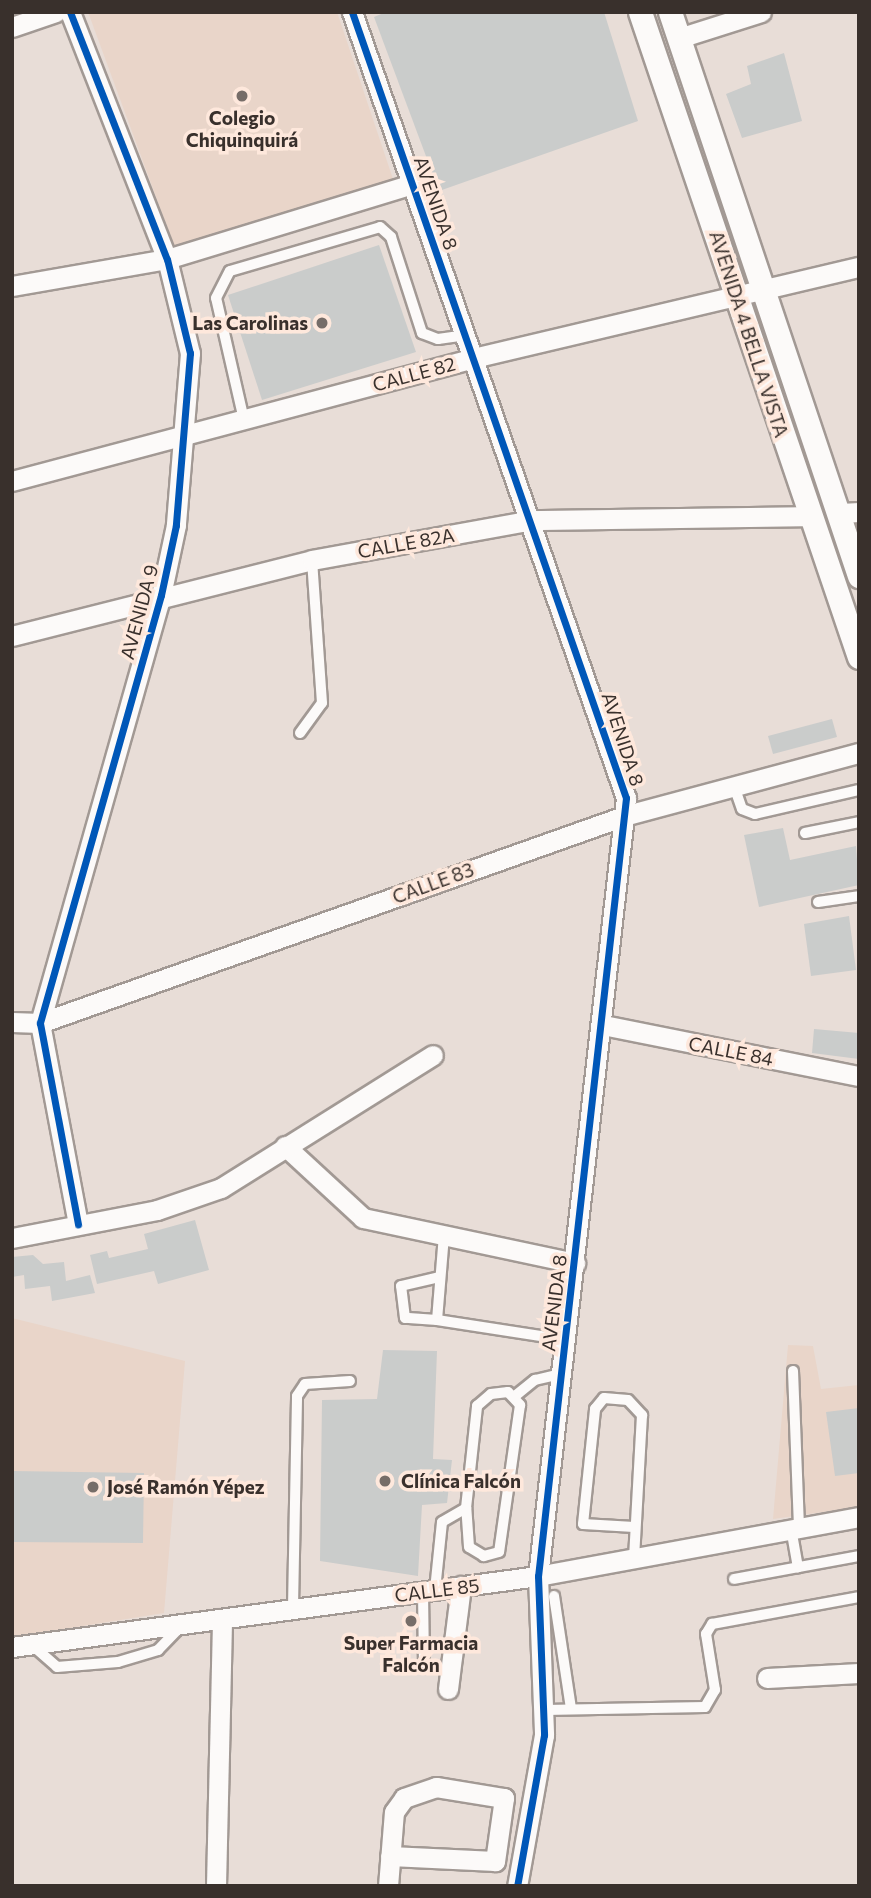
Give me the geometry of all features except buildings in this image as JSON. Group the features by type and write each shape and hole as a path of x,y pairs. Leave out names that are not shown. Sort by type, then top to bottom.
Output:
{"street":[{"path":"12,27 56,12"},
{"name":"AVENIDA 9","path":"70,12 167,259 190,353 185,435 161,595 40,1023 78,1224"},
{"name":"AVENIDA 8","path":"352,12 473,358 533,520 627,815 538,1576 545,1710 517,1886"},
{"name":"AVENIDA 4 BELLA VISTA","path":"640,12 859,657"},
{"name":"AVENIDA 4 BELLA VISTA","path":"670,12 767,288 850,512 859,576"},
{"path":"679,38 761,12"},
{"path":"12,286 167,259 413,184"},
{"name":"CALLE 82","path":"12,481 473,358 736,293 859,267"},
{"name":"CALLE 82A","path":"12,636 161,595 312,560 533,520 809,516"},
{"name":"CALLE 83","path":"12,1023 40,1023 627,815 859,753"},
{"name":"CALLE 84","path":"603,1025 859,1076"},
{"path":"12,1238 157,1210 221,1188 433,1055"},
{"path":"285,1146 352,1212 575,1263"},
{"name":"CALLE 85","path":"12,1647 538,1576 859,1517"},
{"path":"448,1689 461,1586"},
{"path":"216,1886 222,1619"},
{"path":"767,1678 859,1674"},
{"path":"388,1886 390,1856 394,1812 414,1793 436,1787 504,1798 495,1861 390,1856"}],"lane":[{"path":"243,419 216,298 230,271 380,226 391,237 422,333 438,339 465,335"},
{"path":"300,733 322,704 312,560"},
{"path":"734,785 742,809 755,814 859,790"},
{"path":"805,833 859,822"},
{"path":"818,902 859,895"},
{"path":"437,1320 444,1235"},
{"path":"439,1276 401,1286 405,1318 437,1320 566,1340"},
{"path":"793,1371 798,1567"},
{"path":"515,1396 519,1409 499,1552 484,1556 470,1547 466,1508 477,1406 491,1394 515,1396 535,1380 562,1374"},
{"path":"293,1607 297,1396 305,1384 350,1381"},
{"path":"634,1527 583,1524 595,1409 604,1398 628,1400 642,1415 634,1559"},
{"path":"424,1663 429,1591 442,1522 466,1508"},
{"path":"734,1579 859,1556"},
{"path":"554,1596 571,1709"},
{"path":"545,1710 705,1707 715,1689 706,1634 712,1624 859,1597"},
{"path":"32,1644 57,1667 118,1662 158,1650 183,1624"}],"shaded area":[{"name":"Colegio Chiquinquirá","path":"88,12 337,12 393,179 177,254"},
{"name":"José Ramón Yépez","path":"12,1318 185,1361 164,1613 14,1637"},
{"path":"788,1345 813,1346 821,1389 859,1385 859,1507 773,1519"}],"cycle path":[{"path":"70,12 167,259 190,353 176,525 161,595 40,1023 78,1224"},
{"path":"352,12 626,798 538,1576 544,1735 517,1886"}],"place":[{"name":"Colegio Chiquinquirá","path":"242,96"},
{"name":"Las Carolinas","path":"322,323"},
{"name":"Clínica Falcón","path":"385,1481"},
{"name":"José Ramón Yépez","path":"93,1487"},
{"name":"Super Farmacia Falcón","path":"411,1621"}]}
